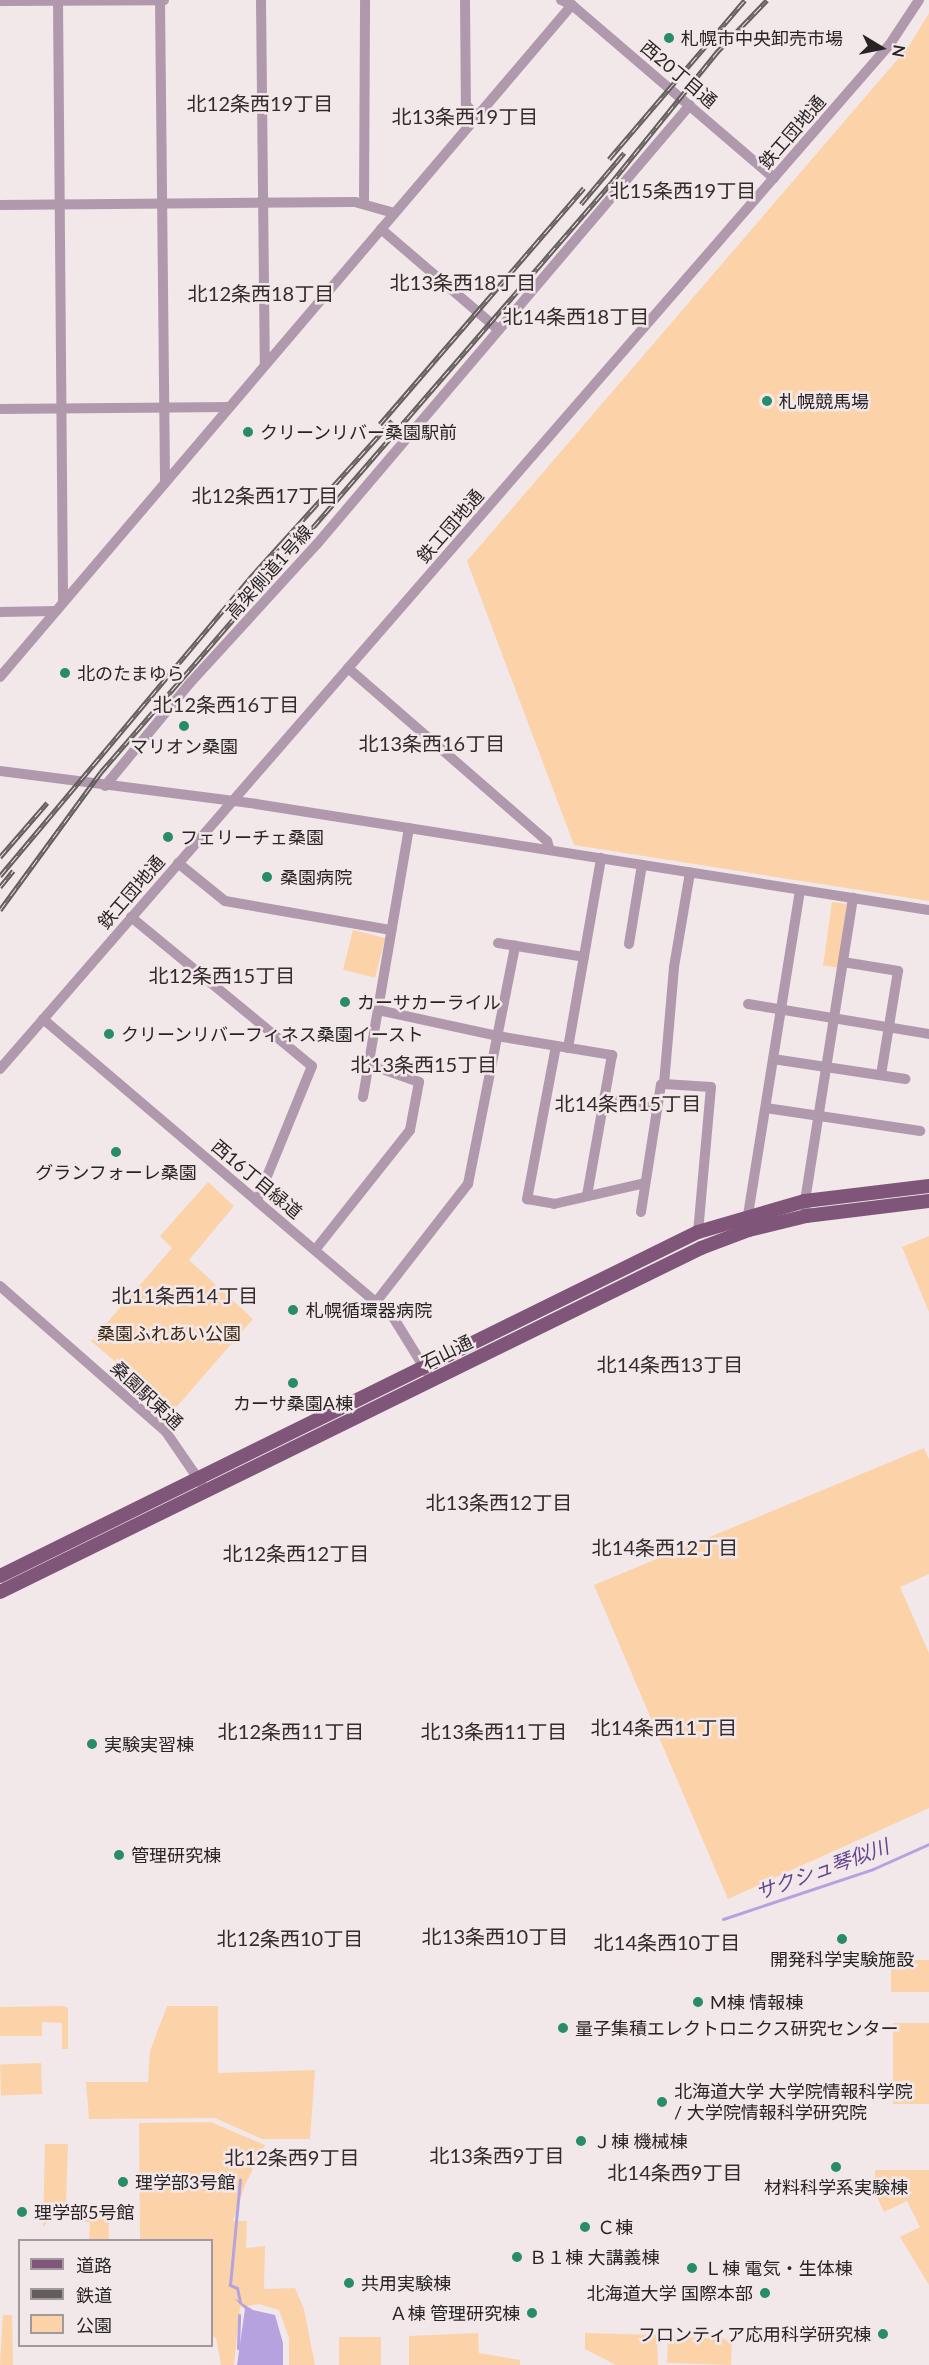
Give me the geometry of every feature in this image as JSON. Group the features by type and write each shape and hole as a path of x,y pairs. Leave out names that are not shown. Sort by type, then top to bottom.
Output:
{"main road":[{"name":"石山通","path":"0,1592 206,1491 698,1232 748,1215 805,1201 929,1186"},
{"name":"石山通","path":"0,1576 198,1478 701,1248 748,1230 806,1216 929,1201"}],"street":[{"path":"159,0 165,482"},
{"path":"0,1 164,0"},
{"path":"261,0 264,365"},
{"path":"364,203 365,0"},
{"path":"465,0 465,105 477,116"},
{"name":"鉄工団地通","path":"0,1069 890,44 919,0"},
{"path":"58,1 63,602"},
{"path":"0,677 477,116 566,2"},
{"name":"西20丁目通","path":"566,2 774,178"},
{"name":"高架側道1号線","path":"105,786 690,105"},
{"path":"0,205 364,203 394,213"},
{"path":"381,229 499,330"},
{"path":"0,409 229,407"},
{"path":"0,612 56,611"},
{"path":"348,668 547,841 550,850"},
{"path":"0,771 409,828 929,910"},
{"path":"363,1097 409,828"},
{"path":"568,1048 601,858"},
{"path":"178,863 225,901 392,930"},
{"path":"629,944 642,865"},
{"path":"664,1084 674,967 690,872"},
{"path":"748,1215 800,890"},
{"path":"806,1216 805,1201 854,898"},
{"path":"131,917 312,1066 257,1201"},
{"path":"498,943 584,957"},
{"path":"376,1302 465,1193 515,946"},
{"path":"843,962 898,971 881,1075"},
{"path":"748,1004 929,1034"},
{"path":"378,1010 497,1036 612,1055 587,1196"},
{"name":"西16丁目緑道","path":"43,1019 376,1302 406,1334 428,1374"},
{"path":"556,1046 527,1199 554,1204 645,1183"},
{"path":"773,1059 905,1079"},
{"path":"315,1250 410,1130 419,1082 368,1065"},
{"path":"640,1212 660,1085 711,1088 698,1232"},
{"path":"605,1099 656,1109"},
{"path":"766,1108 920,1131"},
{"name":"桑園駅東通","path":"0,1286 166,1432 206,1491"}],"green space":[{"name":"札幌競馬場","path":"929,13 929,901 574,845 467,561 909,46"},
{"path":"832,902 847,904 838,967 823,965"},
{"path":"353,930 385,938 375,978 343,970"},
{"name":"桑園ふれあい公園","path":"208,1182 234,1206 189,1260 253,1319 173,1411 91,1341 172,1248 160,1236"},
{"path":"929,1236 929,1312 902,1247"},
{"path":"924,1448 929,1459 929,1574 900,1587 929,1653 929,1808 728,1899 594,1585"},
{"path":"891,1960 929,1960 929,1992 891,1992"},
{"path":"63,2006 68,2008 68,2049 62,2049 62,2023 42,2022 42,2036 0,2036 0,2007"},
{"path":"167,2006 218,2006 218,2073 315,2070 310,2139 262,2139 215,2118 89,2119 86,2082 148,2082 150,2051"},
{"path":"893,2023 929,2023 929,2104 893,2104"},
{"path":"41,2063 42,2094 1,2095 0,2064"},
{"path":"211,2122 265,2145 245,2185 233,2221 247,2221 246,2248 265,2246 264,2289 295,2288 304,2309 315,2365 289,2365 289,2338 279,2310 259,2304 240,2307 234,2365 221,2365 216,2338 213,2336 213,2239 140,2239 139,2123"},
{"path":"45,2144 68,2144 66,2203 43,2227"},
{"path":"875,2170 929,2170 929,2285 900,2237 920,2227 907,2201 884,2212 875,2193"},
{"path":"78,2206 108,2207 109,2239 89,2239 90,2222 78,2222"},
{"path":"3,2315 12,2315 13,2365 0,2365"},
{"path":"478,2333 479,2353 520,2360 520,2365 409,2365 409,2336"},
{"path":"585,2333 657,2335 658,2365 616,2365 585,2349"},
{"path":"339,2337 381,2337 381,2365 339,2365"},
{"path":"668,2337 732,2339 731,2365 667,2363"}],"shaded area":[{"path":"234,2298 253,2310 275,2315 283,2343 283,2365 237,2365 245,2309"}],"waterway":[{"name":"サクシュ琴似川","path":"723,1919 873,1869 929,1844"},
{"path":"240,2179 230,2285 237,2288 240,2302"},
{"path":"238,2348 239,2315"}],"railway":[{"path":"609,159 745,0"},
{"path":"0,910 101,772 611,183 717,52 767,0"},
{"path":"581,204 624,153"},
{"path":"380,424 584,188"},
{"path":"0,876 250,578 392,421"},
{"path":"0,857 47,803"},
{"path":"0,887 13,871"}],"place":[{"name":"札幌市中央卸売市場","path":"669,38"},
{"name":"札幌競馬場","path":"767,401"},
{"name":"クリーンリバー桑園駅前","path":"248,432"},
{"name":"北のたまゆら","path":"65,673"},
{"name":"マリオン桑園","path":"184,726"},
{"name":"フェリーチェ桑園","path":"168,837"},
{"name":"桑園病院","path":"267,877"},
{"name":"カーサカーライル","path":"345,1002"},
{"name":"クリーンリバーフィネス桑園イースト","path":"109,1034"},
{"name":"グランフォーレ桑園","path":"116,1152"},
{"name":"札幌循環器病院","path":"293,1310"},
{"name":"カーサ桑園A棟","path":"293,1383"},
{"name":"実験実習棟","path":"92,1744"},
{"name":"管理研究棟","path":"119,1855"},
{"name":"開発科学実験施設","path":"842,1939"},
{"name":"M棟 情報棟","path":"698,2002"},
{"name":"量子集積エレクトロニクス研究センター","path":"563,2028"},
{"name":"北海道大学 大学院情報科学院 / 大学院情報科学研究院","path":"662,2102"},
{"name":"Ｊ棟 機械棟","path":"581,2141"},
{"name":"材料科学系実験棟","path":"836,2167"},
{"name":"理学部3号館","path":"123,2182"},
{"name":"理学部5号館","path":"22,2212"},
{"name":"Ｃ棟","path":"585,2227"},
{"name":"Ｂ１棟 大講義棟","path":"517,2257"},
{"name":"Ｌ棟 電気・生体棟","path":"692,2268"},
{"name":"共用実験棟","path":"349,2283"},
{"name":"北海道大学 国際本部","path":"765,2293"},
{"name":"Ａ棟 管理研究棟","path":"532,2313"},
{"name":"フロンティア応用科学研究棟","path":"883,2334"}],"district":[{"name":"北12条西19丁目","path":"260,103"},
{"name":"北13条西19丁目","path":"465,116"},
{"name":"北15条西19丁目","path":"683,190"},
{"name":"北13条西18丁目","path":"463,282"},
{"name":"北12条西18丁目","path":"261,293"},
{"name":"北14条西18丁目","path":"576,316"},
{"name":"北12条西17丁目","path":"265,495"},
{"name":"北12条西16丁目","path":"226,704"},
{"name":"北13条西16丁目","path":"432,743"},
{"name":"北12条西15丁目","path":"222,975"},
{"name":"北13条西15丁目","path":"424,1064"},
{"name":"北14条西15丁目","path":"628,1103"},
{"name":"北11条西14丁目","path":"185,1295"},
{"name":"北14条西13丁目","path":"670,1364"},
{"name":"北13条西12丁目","path":"499,1502"},
{"name":"北14条西12丁目","path":"665,1547"},
{"name":"北12条西12丁目","path":"296,1553"},
{"name":"北14条西11丁目","path":"664,1727"},
{"name":"北12条西11丁目","path":"291,1731"},
{"name":"北13条西11丁目","path":"494,1731"},
{"name":"北13条西10丁目","path":"495,1936"},
{"name":"北12条西10丁目","path":"290,1938"},
{"name":"北14条西10丁目","path":"667,1942"},
{"name":"北13条西9丁目","path":"497,2155"},
{"name":"北12条西9丁目","path":"292,2157"},
{"name":"北14条西9丁目","path":"675,2172"}]}
